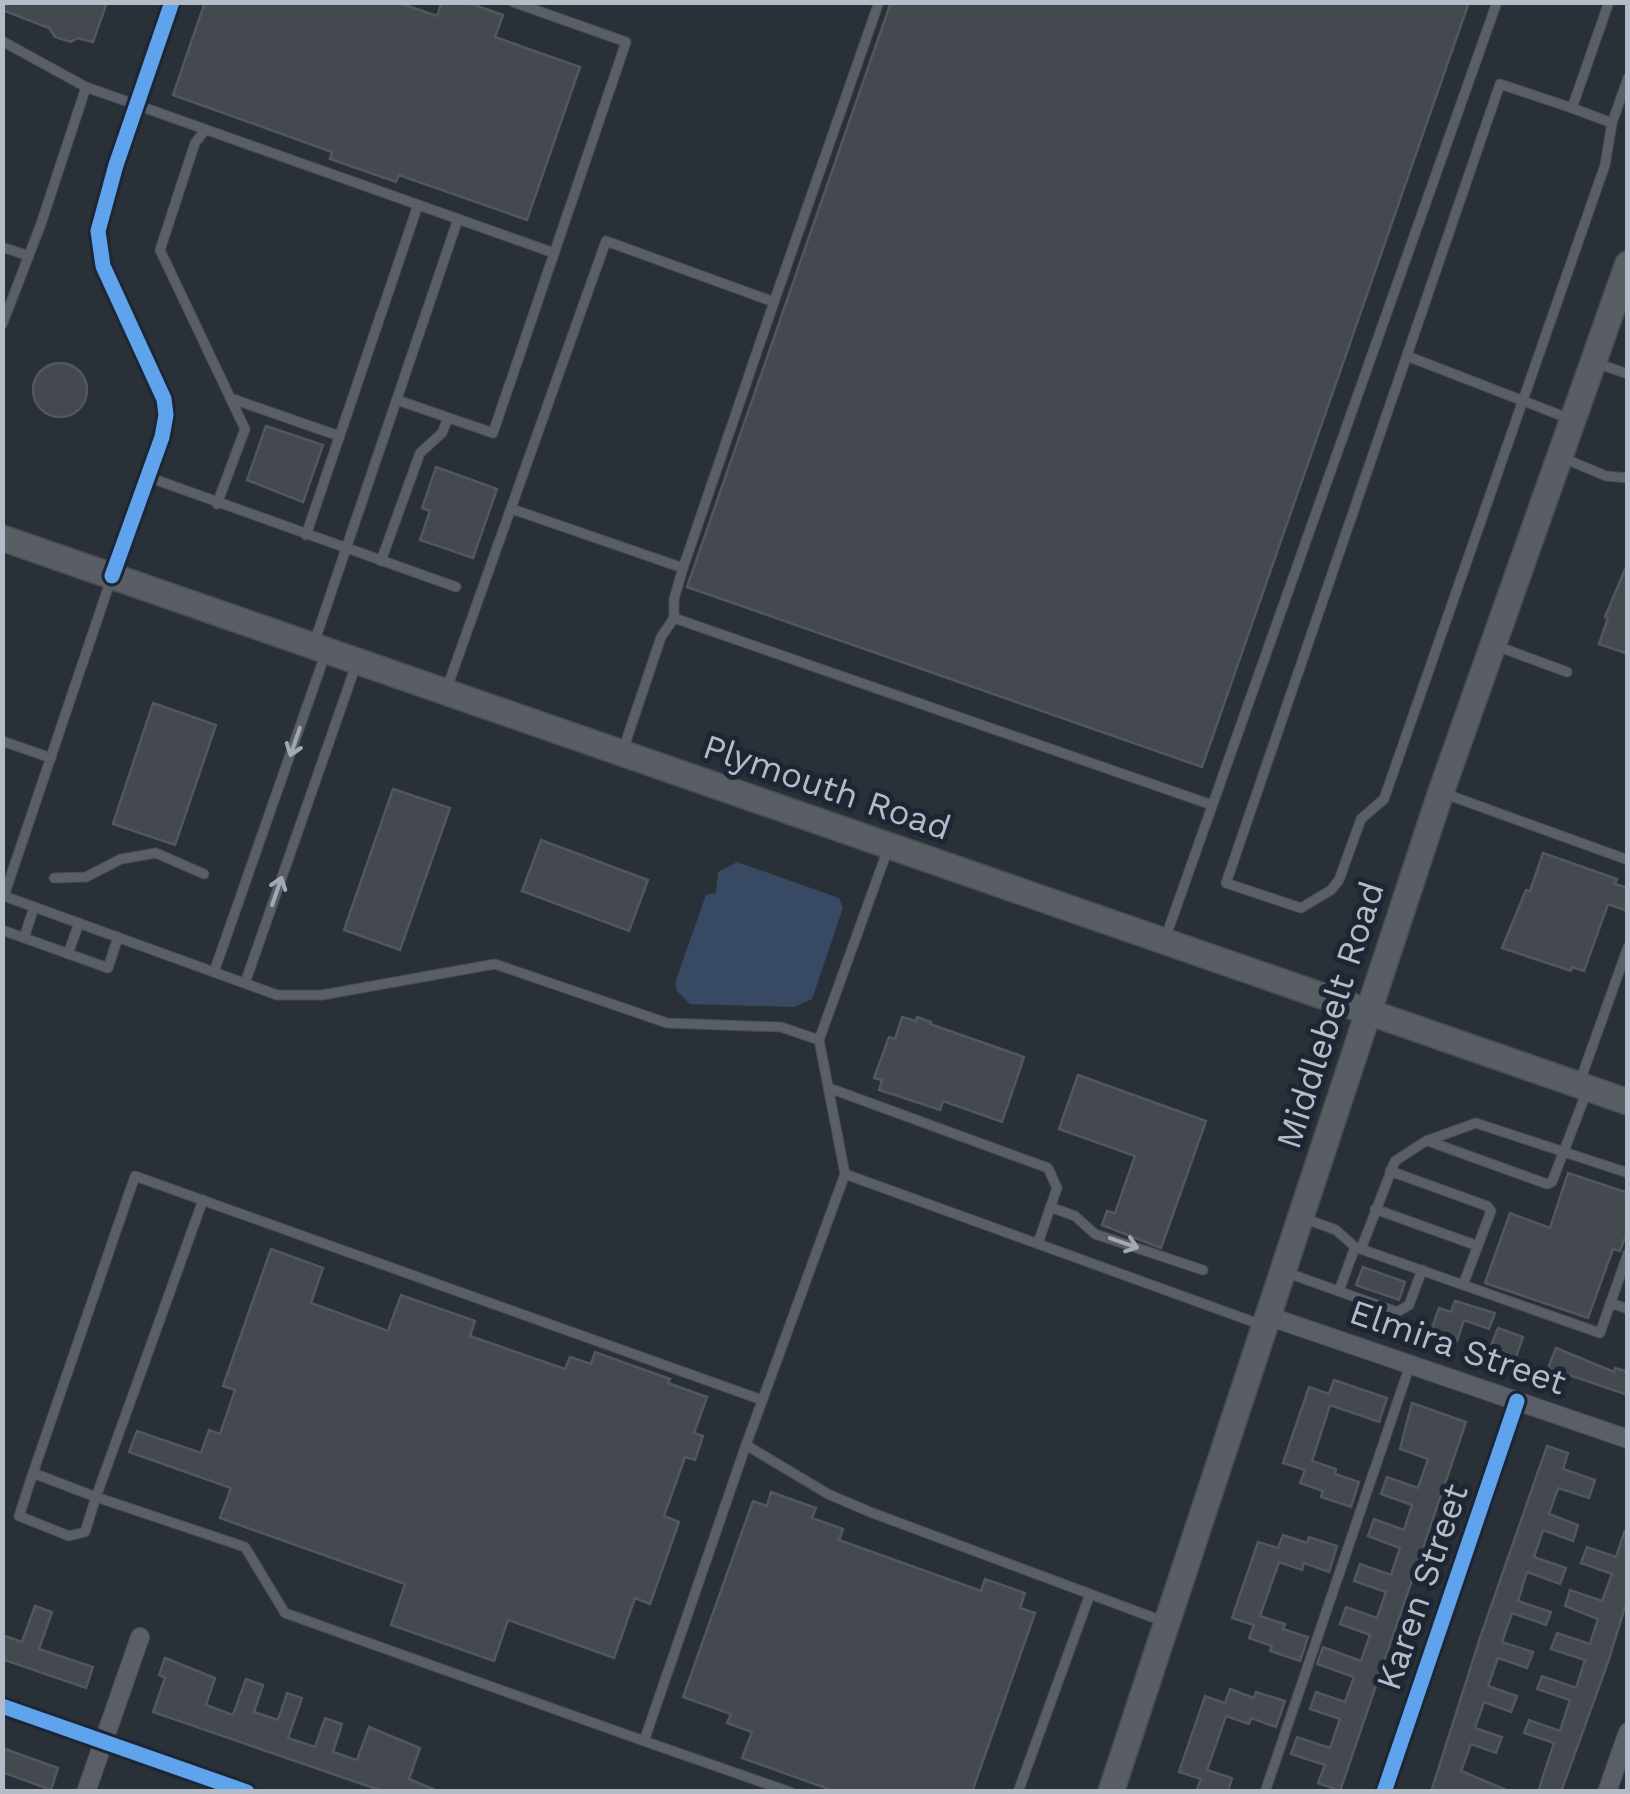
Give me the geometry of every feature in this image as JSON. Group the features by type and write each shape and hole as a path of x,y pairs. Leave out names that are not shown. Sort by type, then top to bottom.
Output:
{"main road":[{"name":"Middlebelt Road","path":"1110,1792 1441,792 1623,290 1628,264"},
{"name":"Plymouth Road","path":"2,538 1628,1102"}],"street":[{"path":"112,576 165,426 164,399 103,266 98,243 99,219 172,2"},
{"name":"Elmira Street","path":"1266,1321 1628,1439"},
{"name":"Karen Street","path":"1384,1792 1517,1401"},
{"path":"86,1792 140,1637"},
{"path":"2,1706 248,1792"},
{"path":"1608,1792 1628,1732"}],"lane":[{"path":"397,400 493,433 626,42 514,2"},
{"path":"622,752 660,637 674,618 674,599 683,568 879,2"},
{"path":"1164,942 1496,2"},
{"path":"1572,108 1610,2"},
{"path":"2,41 86,87 554,253"},
{"path":"1612,122 1500,84 1226,883 1302,908 1331,890 1339,880 1361,819 1384,799 1606,160 1612,122 1628,78"},
{"path":"2,326 86,87"},
{"path":"204,130 194,143 160,250 245,429 216,504"},
{"path":"306,535 418,205"},
{"path":"214,972 320,647 346,549 458,219"},
{"path":"446,691 606,242 774,302"},
{"path":"2,247 29,256"},
{"path":"1407,356 1573,420"},
{"path":"1594,362 1628,374"},
{"path":"230,398 339,436"},
{"path":"381,561 420,453 442,433 448,418"},
{"path":"1560,457 1606,476 1628,478"},
{"path":"148,478 456,587"},
{"path":"512,509 683,568"},
{"path":"112,576 3,896 277,994 322,994 495,964 667,1023 781,1026 819,1040"},
{"path":"674,618 1212,804"},
{"path":"1493,645 1567,672"},
{"path":"245,983 358,660"},
{"path":"2,741 51,758"},
{"path":"1441,792 1628,860"},
{"path":"644,1740 845,1174 819,1040 889,846"},
{"path":"54,878 86,878 122,859 156,853 204,874"},
{"path":"24,938 34,907"},
{"path":"68,954 79,923"},
{"path":"2,930 108,968 118,937"},
{"path":"1426,1141 1547,1184 1552,1182 1628,946"},
{"path":"829,1088 1048,1168 1057,1188 1038,1243"},
{"path":"1339,1292 1390,1171 1400,1155 1426,1141 1485,1123 1628,1173"},
{"path":"1390,1171 1488,1206 1490,1215 1463,1285"},
{"path":"845,1174 1266,1321"},
{"path":"203,1200 84,1532 70,1536 18,1516 135,1176 203,1200 762,1400"},
{"path":"1050,1207 1075,1216 1095,1234 1203,1270"},
{"path":"1375,1209 1478,1246"},
{"path":"1300,1216 1336,1230 1358,1248 1600,1333 1628,1253"},
{"path":"1282,1272 1397,1312 1410,1305 1422,1270"},
{"path":"1610,1303 1628,1309"},
{"path":"1264,1792 1410,1365"},
{"path":"746,1445 842,1500 1168,1623"},
{"path":"33,1473 245,1547 286,1613 790,1792"},
{"path":"1018,1792 1090,1594"}],"water":[{"path":"737,862 839,898 843,908 812,999 794,1007 690,1004 676,990 676,980 706,895 716,893 718,872"}],"building":[{"path":"2,2 107,2 93,42 77,38 71,42 55,37 49,28 2,10"},
{"path":"205,2 397,2 437,16 442,2 466,2 503,15 495,37 580,67 527,220 399,175 396,182 330,159 332,152 173,95"},
{"path":"891,2 1469,2 1202,767 687,587"},
{"path":"60,363 79,371 87,390 79,409 60,417 41,409 33,390 41,371"},
{"path":"266,426 323,445 303,502 247,480"},
{"path":"436,467 497,489 473,558 420,540 430,511 422,508"},
{"path":"1626,567 1628,654 1599,644 1608,618 1605,617"},
{"path":"153,703 216,725 175,845 113,824"},
{"path":"393,789 450,808 400,950 344,930"},
{"path":"541,840 648,880 629,931 522,891"},
{"path":"1543,853 1617,879 1615,884 1628,888 1628,911 1608,904 1584,971 1572,967 1571,971 1502,948 1526,890 1530,891"},
{"path":"902,1017 916,1021 917,1017 1024,1057 1002,1122 943,1101 940,1110 879,1090 882,1080 874,1078 889,1037 895,1039"},
{"path":"1078,1075 1206,1121 1161,1248 1102,1225 1107,1211 1115,1213 1135,1156 1059,1129"},
{"path":"1568,1173 1628,1193 1628,1229 1620,1251 1613,1249 1588,1318 1485,1283 1510,1213 1550,1228"},
{"path":"271,1249 323,1268 311,1303 388,1331 401,1295 475,1321 470,1336 565,1369 570,1357 591,1364 595,1352 707,1397 694,1433 703,1436 695,1460 685,1457 664,1516 679,1522 650,1604 635,1598 614,1658 508,1620 494,1661 391,1625 405,1584 220,1518 231,1488 129,1452 137,1431 201,1453 209,1430 220,1434 235,1390 223,1386"},
{"path":"1363,1267 1405,1282 1399,1300 1356,1285"},
{"path":"1455,1301 1495,1313 1489,1329 1464,1320 1457,1341 1432,1328 1439,1308 1451,1312"},
{"path":"1498,1328 1523,1337 1516,1357 1490,1348"},
{"path":"1556,1348 1614,1372 1615,1368 1628,1372 1628,1395 1548,1368"},
{"path":"1334,1380 1387,1398 1379,1422 1330,1405 1312,1461 1359,1482 1351,1507 1321,1497 1323,1491 1300,1483 1305,1470 1283,1463 1309,1387 1329,1394"},
{"path":"1412,1403 1466,1422 1340,1791 1318,1783 1325,1765 1291,1754 1297,1737 1330,1748 1340,1719 1310,1709 1316,1692 1345,1702 1354,1677 1317,1664 1323,1647 1361,1661 1370,1635 1340,1624 1346,1607 1377,1618 1386,1592 1354,1581 1360,1564 1391,1575 1400,1548 1368,1536 1374,1519 1404,1530 1412,1505 1381,1494 1387,1477 1418,1488 1428,1459 1400,1449"},
{"path":"1547,1446 1568,1453 1563,1469 1595,1480 1589,1498 1558,1488 1549,1514 1578,1525 1573,1541 1543,1530 1534,1557 1566,1568 1560,1584 1527,1572 1518,1601 1551,1612 1546,1625 1512,1613 1502,1642 1533,1652 1527,1668 1498,1658 1488,1686 1517,1696 1511,1712 1484,1702 1475,1728 1502,1737 1496,1753 1471,1744 1461,1771 1511,1792 1431,1792 1480,1638"},
{"path":"771,1492 816,1508 812,1518 843,1529 839,1540 981,1591 985,1579 1025,1593 1020,1608 1035,1613 972,1792 837,1792 742,1758 752,1732 727,1723 731,1714 683,1697 753,1501 767,1506"},
{"path":"1625,1530 1628,1597 1608,1662 1561,1792 1538,1792 1554,1743 1524,1733 1529,1720 1560,1731 1570,1700 1537,1689 1542,1676 1576,1688 1585,1660 1551,1649 1557,1633 1590,1644 1598,1619 1565,1606 1570,1590 1602,1601 1612,1574 1581,1563 1587,1547 1616,1557"},
{"path":"1283,1535 1307,1543 1309,1537 1337,1546 1329,1572 1304,1563 1302,1570 1279,1562 1260,1616 1308,1637 1300,1661 1270,1651 1272,1646 1249,1638 1254,1625 1232,1618 1258,1542 1278,1548"},
{"path":"35,1606 52,1612 39,1649 93,1667 86,1688 2,1659 2,1635 22,1642"},
{"path":"165,1658 215,1678 206,1705 233,1715 246,1679 263,1685 254,1712 278,1720 287,1693 302,1698 288,1738 315,1747 325,1718 342,1724 333,1752 357,1760 369,1727 420,1748 409,1779 440,1792 385,1792 153,1712 165,1678 159,1675"},
{"path":"1230,1689 1254,1698 1256,1692 1285,1701 1276,1727 1251,1718 1249,1724 1226,1716 1207,1770 1232,1778 1228,1792 1196,1792 1201,1779 1179,1772 1205,1696 1225,1703"},
{"path":"2,1748 58,1768 51,1790 2,1772"}],"cycle path":[{"path":"112,576 162,437 166,415 164,399 103,266 98,231 116,165 172,2"},
{"path":"1384,1792 1517,1401"},
{"path":"2,1706 247,1792"}]}
